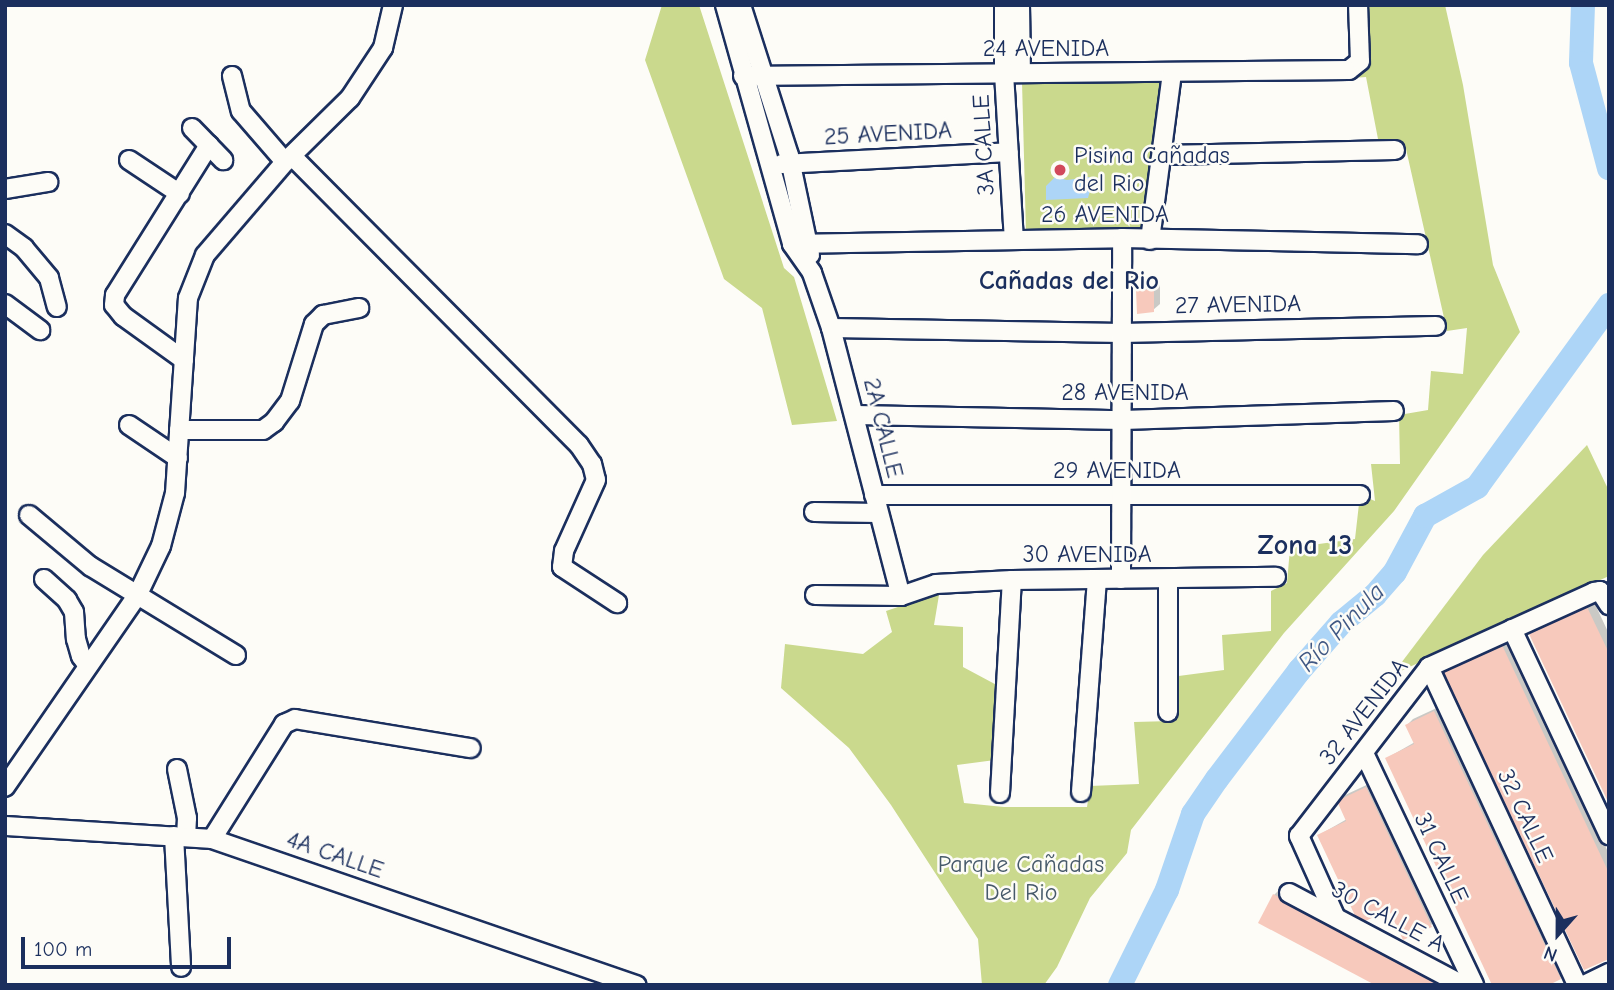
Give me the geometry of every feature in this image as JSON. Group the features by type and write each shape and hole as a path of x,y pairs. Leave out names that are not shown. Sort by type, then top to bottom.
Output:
{"street":[{"path":"5,787 11,764 88,666 137,596 161,546 175,493 188,298 205,254 288,159 350,98 383,48 393,5"},
{"name":"2A CALLE","path":"725,5 743,76 771,165 831,328 856,415 901,596"},
{"name":"2A CALLE","path":"741,5 791,163 801,244"},
{"name":"3A CALLE","path":"1004,5 1013,73"},
{"name":"3A CALLE","path":"1014,240 1009,152 1020,5"},
{"name":"24 AVENIDA","path":"743,76 1349,70 1360,61 1358,5"},
{"path":"1150,240 1172,72"},
{"path":"232,76 241,111 579,445 592,464 596,480 564,551 562,567 617,603"},
{"path":"192,128 223,160"},
{"path":"184,360 123,316 114,305 119,284 180,194 209,145"},
{"path":"1162,155 1395,150"},
{"name":"25 AVENIDA","path":"771,165 1009,152"},
{"path":"129,160 180,194"},
{"path":"5,188 48,182"},
{"path":"5,234 24,248 49,278 57,307"},
{"path":"1121,579 1122,238"},
{"name":"26 AVENIDA","path":"801,244 1122,238 1418,244"},
{"path":"5,304 40,330"},
{"path":"179,430 263,430 274,422 290,401 314,324 323,315 359,308"},
{"name":"27 AVENIDA","path":"831,328 1122,332 1436,326"},
{"name":"28 AVENIDA","path":"856,415 1122,420 1394,411"},
{"path":"130,425 178,458"},
{"name":"29 AVENIDA","path":"814,512 876,504 1123,495 1360,495"},
{"path":"29,515 90,566 236,655"},
{"name":"30 AVENIDA","path":"815,595 901,596 936,584 1012,580 1276,577"},
{"path":"44,579 67,600 74,612 76,639 81,656 88,666"},
{"path":"1168,579 1168,712"},
{"path":"1000,793 1012,580"},
{"path":"1081,792 1097,580"},
{"name":"32 AVENIDA","path":"1335,916 1299,836 1429,667 1512,629 1604,598"},
{"path":"1512,629 1609,835"},
{"name":"32 CALLE","path":"1429,667 1577,985"},
{"path":"212,839 284,724 295,719 471,748"},
{"name":"31 CALLE","path":"1364,753 1474,985"},
{"path":"177,769 187,818 180,836 181,967"},
{"name":"4A CALLE","path":"5,826 212,839 637,985"},
{"name":"30 CALLE A","path":"1289,893 1463,985"},
{"path":"1584,985 1609,972"}],"green space":[{"path":"662,5 699,5 784,268 794,277 837,421 792,425 762,308 724,279 645,60"},
{"name":"Parque Cañadas Del Rio","path":"1354,5 1445,5 1463,85 1493,265 1520,332 1394,511 1284,633 1131,830 1127,853 1090,898 1057,967 1044,985 982,985 978,939 891,805 849,748 781,688 785,644 863,654 892,632 886,611 907,604 925,591 940,589 934,625 963,627 963,667 1006,690 995,760 957,765 964,803 1004,807 1087,807 1090,786 1139,784 1134,722 1172,721 1171,677 1224,670 1222,635 1271,631 1271,591 1287,583 1290,548 1355,539 1360,495 1375,501 1371,464 1400,464 1399,415 1428,410 1431,371 1463,374 1467,328 1447,331 1406,149 1378,139 1366,77 1353,78"},
{"path":"1022,82 1167,82 1149,238 1026,232"},
{"path":"1587,445 1609,491 1609,576 1392,675 1483,555"}],"water":[{"path":"1055,177 1067,180 1089,177 1096,187 1090,191 1088,198 1046,200 1046,186"}],"building":[{"path":"1154,289 1154,312 1137,314 1136,290"},
{"path":"1587,607 1609,653 1609,804 1529,634"},
{"path":"1502,645 1609,873 1609,959 1584,970 1443,672"},
{"path":"1434,711 1561,979 1549,985 1492,985 1385,758 1414,744 1405,725"},
{"path":"1366,787 1432,927 1403,940 1389,910 1359,924 1317,835 1346,821 1337,801"},
{"path":"1273,894 1444,985 1375,985 1258,923"}],"waterway":[{"path":"1583,5 1581,63 1609,168"},
{"name":"Río Pinula","path":"1120,985 1167,890 1193,814 1217,779 1299,671 1341,623 1375,595 1395,572 1425,516 1477,487 1609,305"}],"place":[{"name":"Pisina Cañadas del Rio","path":"1060,170"}],"district":[{"name":"Cañadas del Rio","path":"1069,282"},
{"name":"Zona 13","path":"1305,545"}]}
